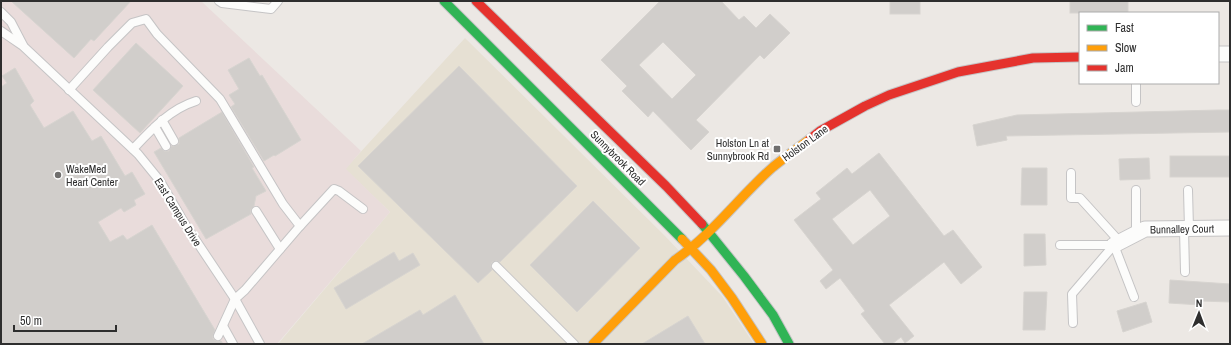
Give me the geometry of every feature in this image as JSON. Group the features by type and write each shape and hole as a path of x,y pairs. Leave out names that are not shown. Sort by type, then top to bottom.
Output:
{"main road":[{"name":"Sunnybrook Road","path":"444,1 711,270 728,292 762,344"},
{"name":"Sunnybrook Road","path":"476,1 509,38 554,76 666,186 709,232 774,315 789,344"},
{"path":"471,28 493,38"},
{"name":"Holston Lane","path":"593,344 675,260 691,249 709,232 773,167 820,131 865,106 889,95 958,72 1033,58 1079,57"}],"street":[{"path":"1219,54 1230,54"},
{"name":"Bunnalley Court","path":"1117,243 1145,230 1230,228"}],"lane":[{"path":"219,1 222,3 271,9 278,1"},
{"name":"East Campus Drive","path":"1,12 11,22 23,46"},
{"path":"69,90 132,23 146,19 157,34 220,99 283,204 300,226"},
{"name":"East Campus Drive","path":"1,31 23,46 132,149 160,181 185,224 235,300 260,344"},
{"path":"1136,84 1136,102"},
{"path":"132,149 167,115 183,105 196,101"},
{"path":"162,120 174,140"},
{"path":"155,127 166,146"},
{"path":"1071,173 1071,198 1080,198 1117,243 1134,298"},
{"path":"218,336 235,300 334,189 340,191 363,210"},
{"path":"1136,190 1136,233"},
{"path":"1185,272 1188,190"},
{"path":"256,211 280,249"},
{"path":"1060,245 1117,243"},
{"path":"1073,323 1072,294 1117,243"},
{"path":"496,266 574,344"},
{"path":"223,326 233,344"}],"shaded area":[{"path":"1,1 201,1 361,151 346,169 390,212 277,344 1,344"},
{"path":"465,38 665,236 722,296 754,344 278,344 390,212 345,169"}],"building":[{"path":"11,1 131,1 94,41 91,39 74,58"},
{"path":"660,1 721,1 739,20 744,16 756,28 770,14 790,33 764,59 760,55 696,120 709,132 691,150 653,111 648,117 622,91 627,86 601,60","holes":["663,42 696,75 672,99 639,65"]},
{"path":"890,1 920,1 920,14 890,14"},
{"path":"1070,1 1128,1 1128,12 1070,13"},
{"path":"136,43 183,86 140,133 93,90"},
{"path":"249,58 260,76 262,75 301,140 264,161 231,107 235,104 229,95 239,89 228,70"},
{"path":"459,66 577,186 500,262 492,262 492,270 478,283 358,166"},
{"name":"WakeMed Heart Center","path":"15,68 34,101 30,105 44,128 73,111 92,141 101,136 125,176 132,172 145,194 134,200 136,205 124,212 121,208 98,222 110,242 123,235 127,240 152,225 215,330 213,339 216,341 221,341 223,344 1,344 1,87 7,83 2,76"},
{"path":"1230,110 1230,132 1006,136 1007,140 977,146 973,125 1017,115"},
{"path":"222,112 266,191 256,196 254,206 251,209 251,214 206,239 154,152 161,148 164,151 169,151 171,146 179,144 179,138"},
{"path":"879,153 944,236 953,230 982,267 961,284 944,262 889,305 914,336 905,343 901,337 892,344 885,344 861,314 865,311 840,278 826,289 820,281 833,270 794,220 821,199 816,193 847,168 852,174","holes":["870,190 890,216 853,245 832,219"]},
{"path":"1170,156 1230,156 1230,177 1170,177"},
{"path":"1149,158 1150,179 1120,180 1119,159"},
{"path":"1022,168 1047,168 1047,205 1021,205"},
{"path":"593,201 640,248 577,312 530,265"},
{"path":"1024,234 1045,234 1046,265 1024,266"},
{"path":"394,252 399,261 413,253 420,265 346,309 334,288"},
{"path":"1170,280 1230,284 1230,302 1202,301 1201,305 1169,303"},
{"path":"1024,292 1047,292 1045,330 1023,330"},
{"path":"455,295 484,344 362,344 420,310 423,315"},
{"path":"1146,302 1152,322 1123,332 1117,311"},
{"path":"688,316 705,344 642,344"}],"traffic: fast":[{"path":"444,1 682,239"},
{"path":"702,224 773,315 789,344"}],"traffic: slow":[{"path":"593,344 675,260 702,239 778,163 810,139"},
{"path":"682,239 711,270 732,298 762,344"}],"traffic: jam":[{"path":"476,1 666,186 702,224"},
{"path":"810,139 820,131 865,106 889,95 958,72 1033,58 1079,57"}],"place":[{"name":"Holston Ln at Sunnybrook Rd","path":"777,149"},
{"name":"WakeMed Heart Center","path":"58,175"}]}
